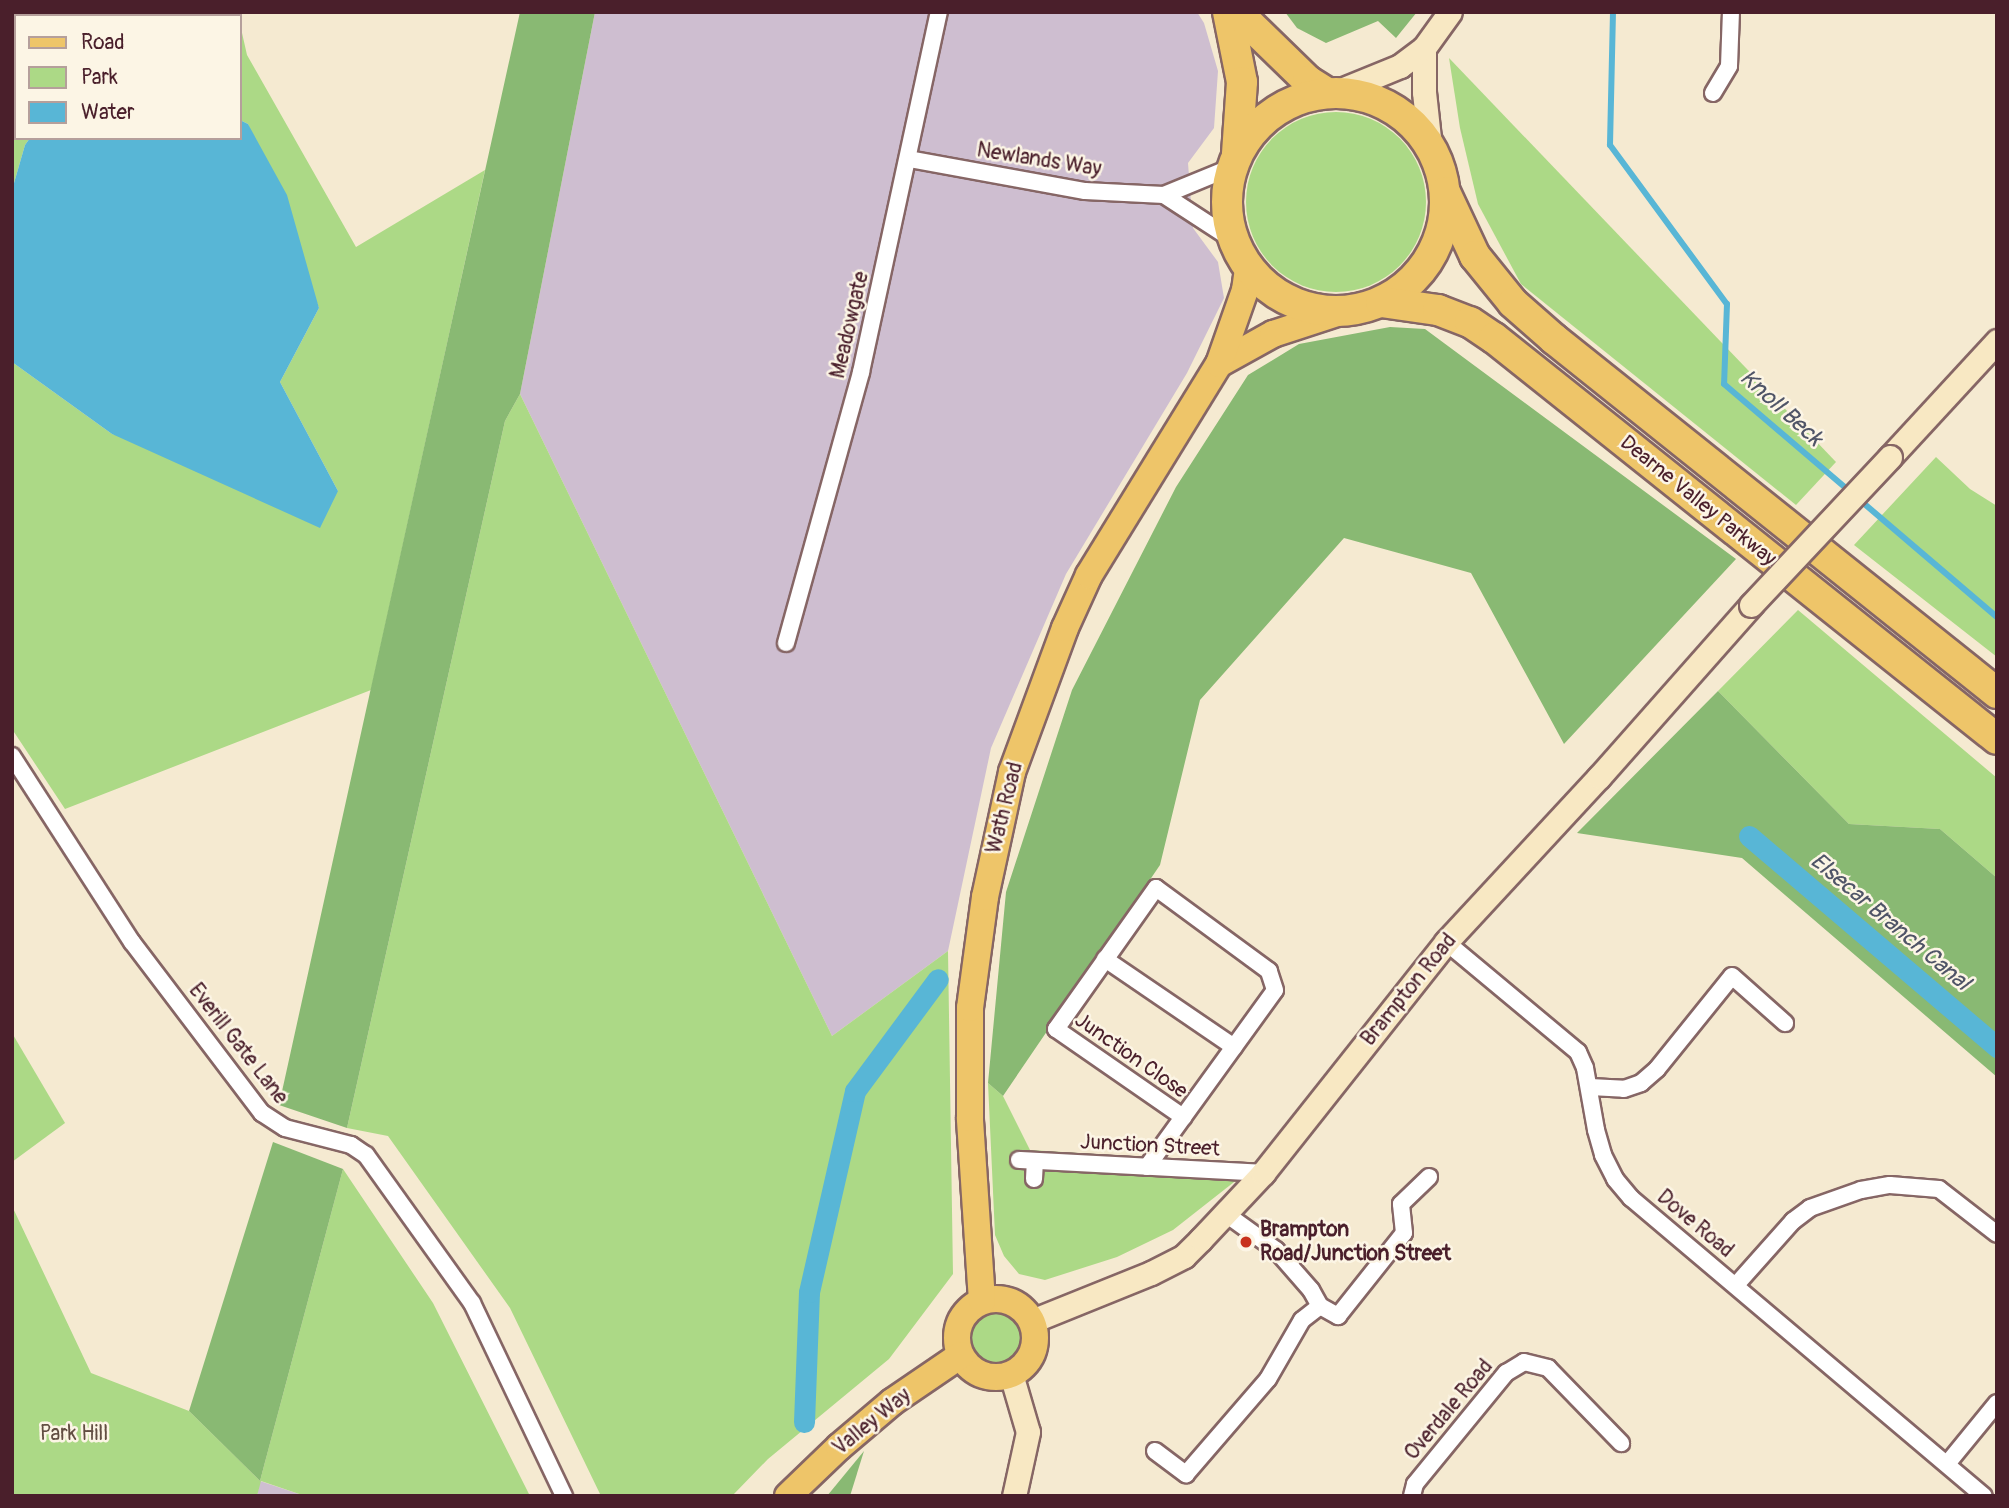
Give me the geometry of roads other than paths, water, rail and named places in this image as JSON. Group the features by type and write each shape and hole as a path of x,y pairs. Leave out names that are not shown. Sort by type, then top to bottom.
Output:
{"highway":[{"path":"1228,12 1242,82 1235,161 1227,191 1227,216 1233,240 1248,268 1266,287 1289,301 1314,310 1340,312 1381,302 1404,288 1430,257 1444,219 1444,192 1440,169 1430,147 1412,124 1389,107 1362,96 1331,93 1284,106 1250,135 1235,161"},
{"path":"1237,12 1308,81 1331,93"},
{"name":"Dearne Valley Parkway","path":"1444,192 1475,256 1523,312 1997,693"},
{"name":"Dearne Valley Parkway","path":"1381,302 1438,310 1470,322 1494,338 1997,739"}],"main road":[{"path":"1331,93 1400,66 1424,48 1450,12"},
{"path":"1424,48 1424,92 1430,147"},
{"name":"Wath Road","path":"982,1301 971,1118 970,1008 985,897 1012,772 1065,628 1089,575 1219,364 1245,290 1248,268"},
{"name":"Wath Road","path":"1219,364 1273,334 1340,312"},
{"name":"Brampton Road","path":"1032,1321 1151,1273 1184,1256 1226,1214 1263,1173 1446,943 1599,778 1751,605 1997,341"},
{"path":"1005,1299 1025,1311 1032,1321 1034,1346 1030,1358 1011,1374 988,1377 977,1372 961,1356 957,1330 962,1317 982,1301 1005,1299"},
{"name":"Valley Way","path":"788,1496 839,1447 892,1402 961,1356"},
{"path":"1011,1374 1028,1433 1014,1496"}],"street":[{"name":"Meadowgate","path":"786,643 847,429 909,159 939,12"},
{"path":"1713,93 1729,66 1731,12"},
{"name":"Newlands Way","path":"909,159 1085,191 1164,195"},
{"path":"1164,195 1235,161"},
{"path":"1164,195 1200,215 1233,240"},
{"name":"Everill Gate Lane","path":"12,756 132,942 262,1113 285,1128 351,1145 366,1155 472,1303 564,1496"},
{"name":"Junction Close","path":"1147,1167 1275,990 1269,971 1156,888 1056,1029 1183,1117"},
{"name":"Dove Road","path":"1446,943 1578,1052 1590,1087 1596,1130 1615,1179 1631,1198 1984,1496"},
{"path":"1105,959 1234,1047"},
{"path":"1590,1087 1624,1089 1641,1083 1657,1069 1732,976 1785,1023"},
{"name":"Junction Street","path":"1034,1179 1027,1160 1263,1173"},
{"path":"1226,1214 1276,1250 1311,1290 1320,1306 1338,1316 1404,1233 1401,1204 1429,1177"},
{"path":"1736,1285 1793,1221 1819,1204 1861,1190 1890,1185 1939,1189 1997,1234"},
{"path":"1155,1451 1185,1474 1268,1379 1302,1320 1320,1306"},
{"name":"Overdale Road","path":"1412,1496 1415,1484 1506,1373 1524,1362 1548,1368 1621,1443"},
{"path":"1947,1464 1997,1404"}],"water":[{"path":"242,121 248,124 287,195 319,308 280,382 338,491 320,528 112,434 12,362 12,190 29,140 242,140"}],"waterway":[{"name":"Knoll Beck","path":"1613,12 1610,145 1727,304 1724,384 1997,617"},
{"name":"Elsecar Branch Canal","path":"1749,836 1997,1047"},
{"path":"804,1422 809,1292 855,1091 938,979"}],"place":[{"name":"Brampton Road/Junction Street","path":"1246,1242"}],"park label":[{"name":"Park Hill","path":"74,1434"}]}
